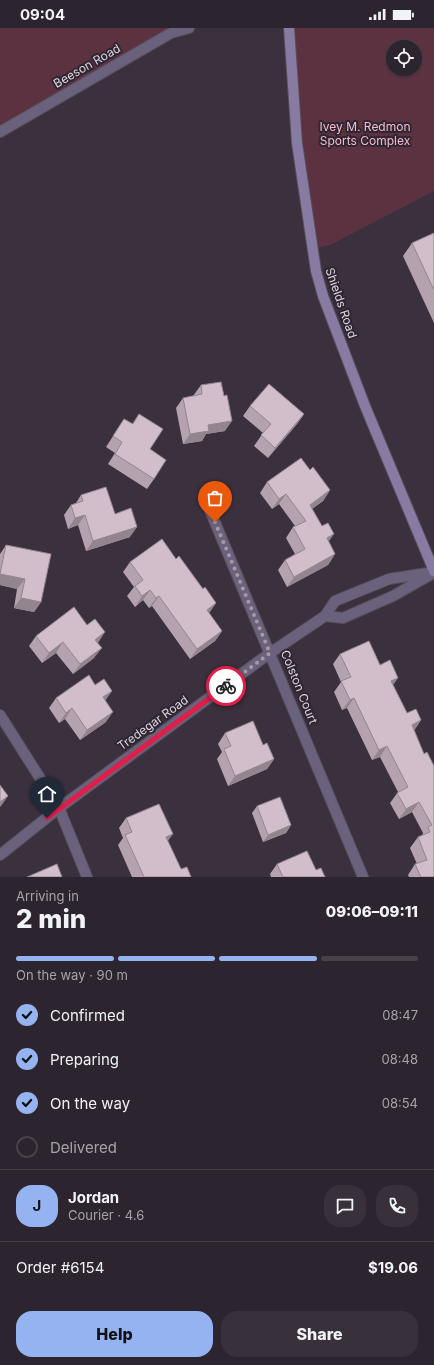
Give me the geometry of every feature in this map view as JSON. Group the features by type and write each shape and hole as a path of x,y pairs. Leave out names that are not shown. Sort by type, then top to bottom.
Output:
{"street":[{"name":"Beeson Road","path":"0,132 171,33 189,28"},
{"name":"Shields Road","path":"289,28 297,144 316,270 323,296 362,398 434,572"},
{"name":"Colston Court","path":"209,508 363,877"},
{"path":"325,616 343,618 393,596 434,572"},
{"name":"Tredegar Road","path":"0,855 59,808 270,653 325,616 335,601 389,579 434,572"},
{"path":"0,715 59,808 87,877"}],"green space":[{"path":"0,28 189,28 0,132"},
{"name":"Ivey M. Redmon Sports Complex","path":"289,28 434,28 434,191 330,245 312,249"}],"building":[{"path":"434,233 434,290 412,243"},
{"path":"221,382 224,396 227,395 232,421 208,425 209,431 190,434 183,398 202,394 201,385"},
{"path":"269,384 304,414 275,448 261,435 271,424 250,406"},
{"path":"139,414 163,429 150,449 166,460 154,479 115,454 122,442 113,436 124,419 133,424"},
{"path":"301,458 310,470 313,467 330,490 310,505 322,526 328,523 334,534 327,538 335,554 294,577 285,560 305,549 293,527 306,521 286,494 279,499 267,482"},
{"path":"106,487 115,514 131,508 137,527 93,541 85,515 75,518 71,505 83,501 81,495"},
{"path":"162,539 176,559 179,556 203,589 205,587 216,603 207,610 222,631 197,649 159,596 156,598 150,590 142,596 135,586 143,580 130,562"},
{"path":"6,545 51,554 41,602 21,598 25,579 0,574"},
{"path":"74,607 87,625 95,619 105,632 95,640 102,648 80,664 63,642 49,653 36,636"},
{"path":"369,641 380,665 390,660 398,678 391,681 407,713 416,709 421,720 412,725 424,754 427,752 434,766 434,877 421,877 415,864 427,860 418,837 430,832 428,827 432,825 419,802 406,809 397,793 408,787 387,746 379,750 354,698 350,700 341,681 351,677 340,654"},
{"path":"89,675 95,685 104,679 112,691 103,697 113,712 87,730 72,708 66,713 56,698"},
{"path":"253,721 263,745 267,743 274,759 235,776 224,749 231,746 225,733"},
{"path":"0,785 8,796 0,802"},
{"path":"280,797 291,825 268,835 257,806"},
{"path":"159,804 173,834 166,837 181,869 187,867 191,877 144,877 125,835 132,832 126,818"},
{"path":"307,851 316,870 321,868 325,877 283,877 277,864"},
{"path":"57,864 62,877 27,877"}],"way so far":[{"path":"215,522 270,653 226,686"}],"route":[{"path":"47,818 226,686"}]}
